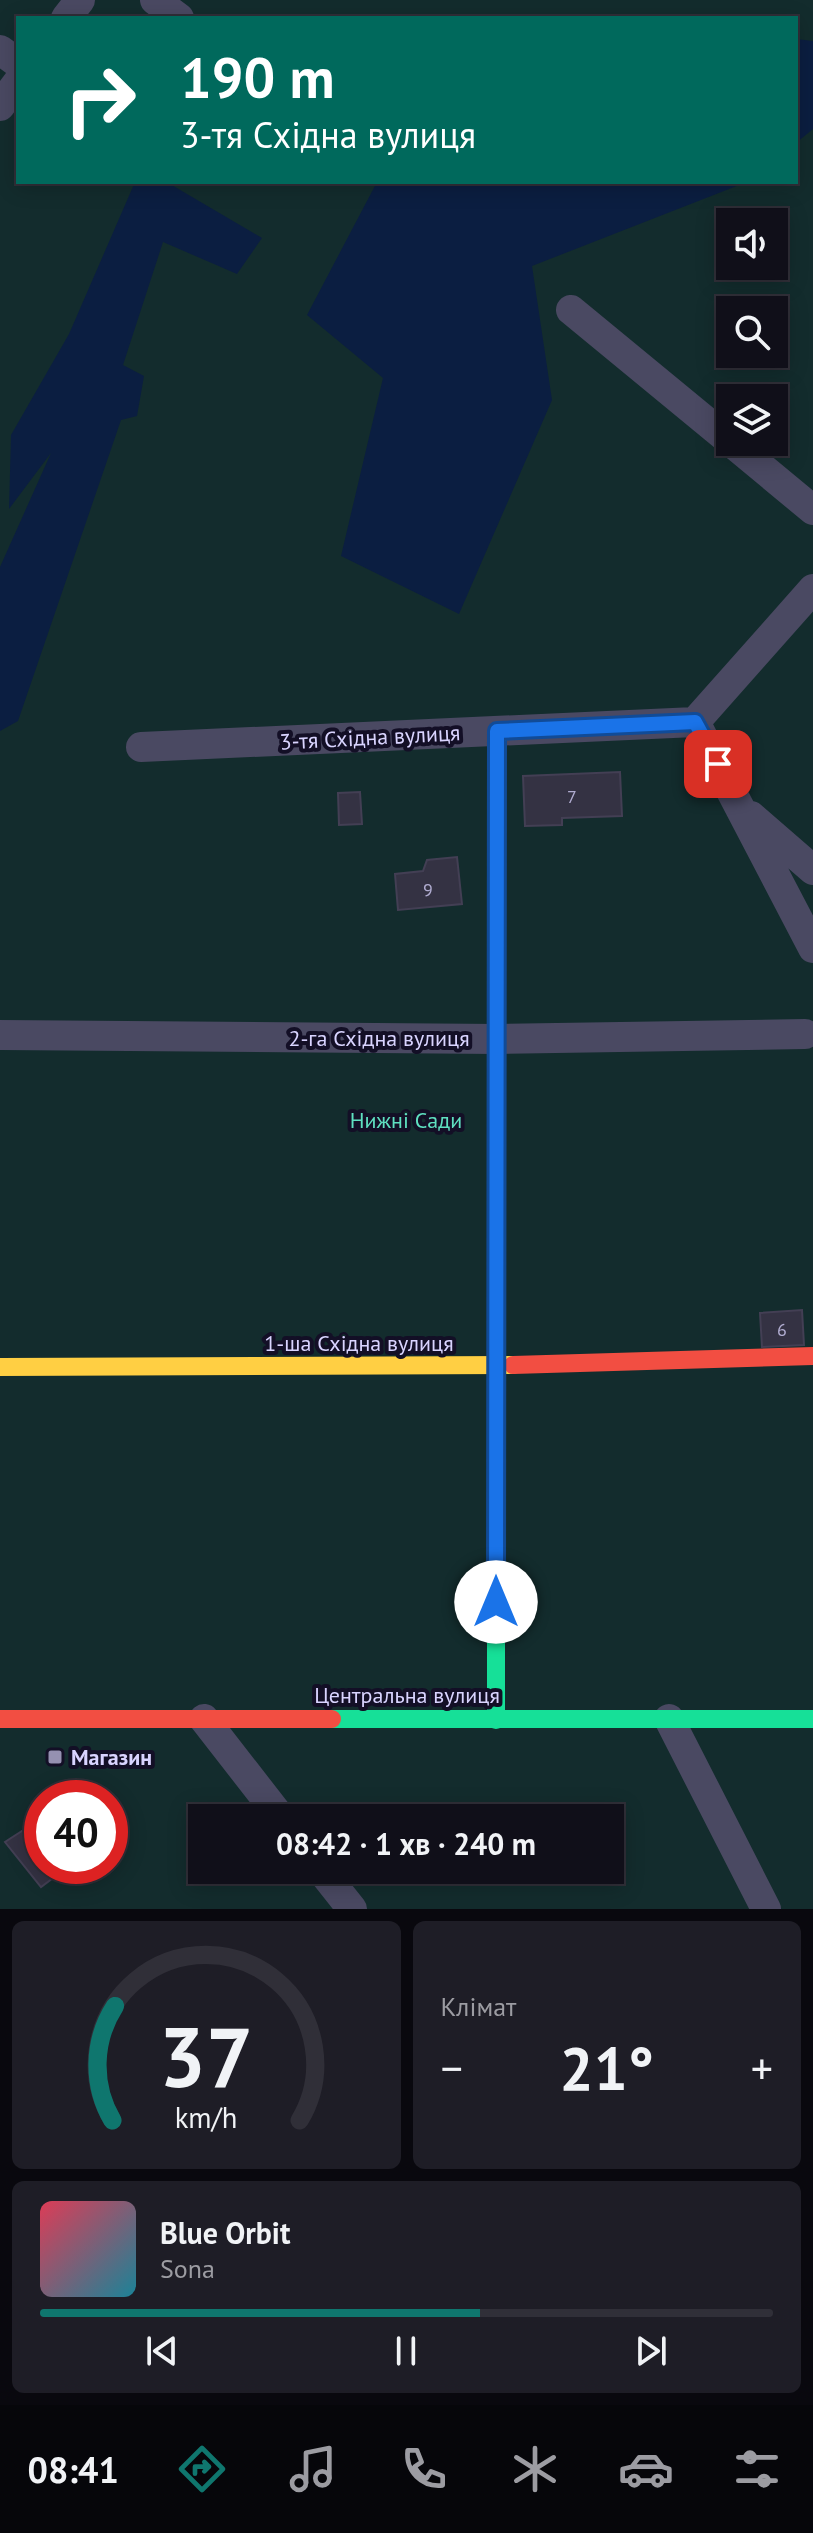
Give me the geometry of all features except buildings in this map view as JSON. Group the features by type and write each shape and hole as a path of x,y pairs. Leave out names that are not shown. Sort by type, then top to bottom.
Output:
{"street":[{"path":"68,16 80,0"},
{"path":"155,0 176,16"},
{"path":"0,106 16,85"},
{"path":"571,310 716,430"},
{"path":"748,456 813,510"},
{"path":"813,589 695,722 813,948"},
{"name":"3-тя Східна вулиця","path":"141,747 695,722"},
{"path":"496,1720 497,731"},
{"path":"740,807 813,870"},
{"name":"2-га Східна вулиця","path":"0,1035 497,1039 805,1034"},
{"name":"1-ша Східна вулиця","path":"0,1367 497,1366 813,1356"},
{"name":"Центральна вулиця","path":"0,1719 813,1719"},
{"path":"204,1719 270,1804"},
{"path":"669,1719 766,1909"},
{"path":"332,1884 352,1909"}],"green space":[{"name":"Нижні Сади","path":"0,0 813,0 813,1909 0,1909"}],"water":[{"path":"798,39 813,41 813,129 798,141"},
{"path":"134,184 170,184 262,238 237,274 163,242 123,365 144,376 137,416 121,420 18,721 0,731 0,567 51,453 9,509 11,435 69,334"},
{"path":"376,184 742,184 532,266 552,400 459,614 341,556 383,378 307,315"}],"traffic: fast":[{"path":"497,731 497,989"},
{"path":"496,1315 496,1720"},
{"path":"332,1719 813,1719"}],"traffic: slow":[{"path":"496,1315 497,989"},
{"path":"0,1367 513,1365"}],"traffic: jam":[{"path":"513,1365 813,1356"},
{"path":"0,1719 332,1719"}],"place":[{"name":"Магазин","path":"55,1757"}],"route":[{"path":"496,1602 497,731 695,722 718,764"}]}
